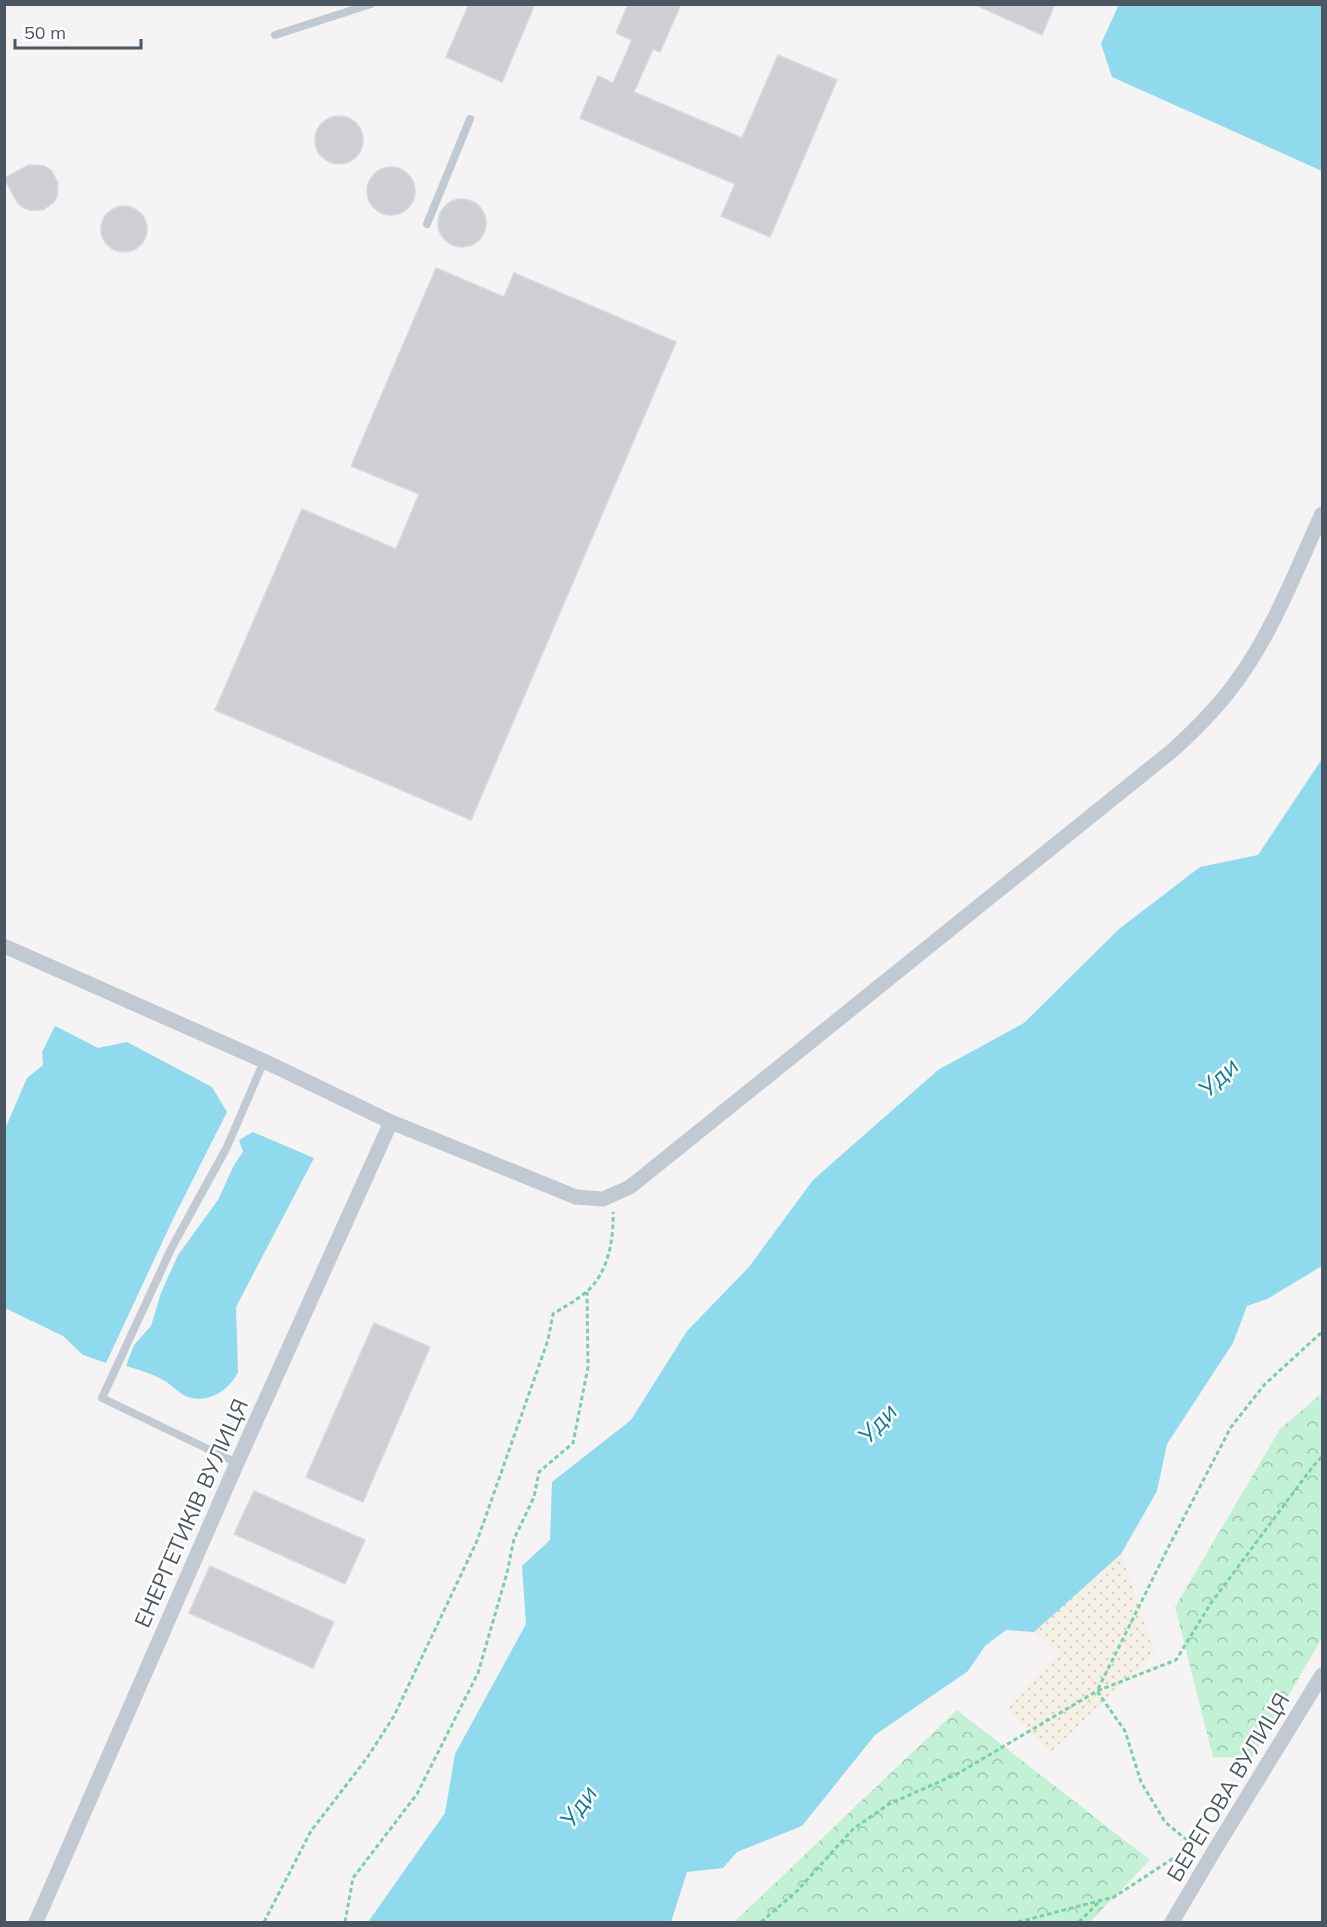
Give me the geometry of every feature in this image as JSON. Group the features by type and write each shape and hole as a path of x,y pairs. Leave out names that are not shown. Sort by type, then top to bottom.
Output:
{"street":[{"path":"4,946 264,1062 391,1122 576,1197 603,1199 630,1187 649,1172 1196,729 1230,690 1253,657 1323,514"},
{"name":"ЕНЕРГЕТИКІВ ВУЛИЦЯ","path":"36,1923 237,1463 391,1122"},
{"name":"БЕРЕГОВА ВУЛИЦЯ","path":"1172,1923 1323,1675"}],"lane":[{"path":"276,35 371,4"},
{"path":"426,224 470,119"},
{"path":"237,1463 102,1398 172,1247 227,1147 264,1062"}],"path":[{"path":"264,1923 311,1831 367,1758 394,1716 477,1541 549,1340 554,1314 586,1292 600,1276 610,1248 614,1222 613,1195"},
{"path":"345,1923 353,1878 417,1794 478,1673 507,1573 514,1539 534,1497 539,1472 573,1443 588,1367 586,1292"},
{"path":"1097,1691 1231,1427 1265,1384 1323,1332"},
{"path":"761,1923 797,1891 853,1829 889,1804 957,1774 1097,1691 1176,1660 1211,1604 1314,1465 1323,1457"},
{"path":"1097,1691 1125,1731 1141,1782 1165,1822 1193,1845"},
{"path":"1018,1923 1114,1897 1193,1845 1217,1846"},
{"path":"1079,1923 1100,1901"}],"green space":[{"path":"1322,1393 1322,1638 1252,1758 1213,1757 1175,1607 1280,1429"},
{"path":"957,1710 1150,1860 1090,1922 734,1922"}],"sand":[{"path":"1121,1554 1155,1652 1051,1752 1007,1709 1059,1653 1034,1632"}],"water":[{"path":"1119,4 1322,5 1322,171 1112,77 1101,44"},
{"name":"Уди","path":"1322,759 1322,1266 1267,1299 1247,1306 1233,1343 1167,1444 1157,1491 1121,1554 1034,1632 1006,1630 985,1646 968,1671 875,1735 802,1826 737,1852 723,1868 687,1872 671,1922 368,1922 445,1813 455,1754 526,1624 522,1566 550,1540 552,1482 631,1420 687,1331 749,1267 813,1180 938,1070 1024,1023 1119,929 1200,867 1258,855"},
{"path":"55,1026 98,1048 127,1042 212,1087 227,1112 175,1215 106,1363 83,1355 63,1336 5,1308 5,1129 27,1078 43,1065 42,1052"},
{"path":"253,1132 314,1158 236,1307 238,1372 230,1384 218,1393 211,1397 196,1399 182,1394 168,1383 146,1372 126,1366 134,1345 151,1326 161,1293 178,1255 218,1200 234,1165 243,1152 239,1140"}],"building":[{"path":"469,4 535,4 502,82 446,57"},
{"path":"628,4 681,4 660,52 653,49 634,92 742,138 778,55 837,80 770,237 721,216 735,184 580,118 598,76 613,83 632,40 616,33"},
{"path":"974,4 1055,4 1042,35"},
{"path":"334,116 344,116 356,123 363,135 363,145 356,157 344,164 334,164 319,153 315,145 315,135 326,120"},
{"path":"29,165 44,166 51,170 58,183 54,202 43,210 29,210 22,207 4,178"},
{"path":"386,167 396,167 408,174 415,186 415,196 408,208 396,215 386,215 371,204 367,196 367,186 378,171"},
{"path":"457,199 467,199 479,206 486,218 486,228 479,240 467,247 457,247 442,236 438,228 438,218 449,203"},
{"path":"124,206 140,213 147,229 140,245 124,252 108,245 101,229 108,213"},
{"path":"436,268 504,297 514,273 676,342 471,820 215,710 302,509 396,549 419,494 351,466"},
{"path":"374,1323 430,1347 363,1502 306,1477"},
{"path":"254,1491 365,1540 345,1584 234,1534"},
{"path":"210,1566 334,1622 313,1668 189,1613"}]}
